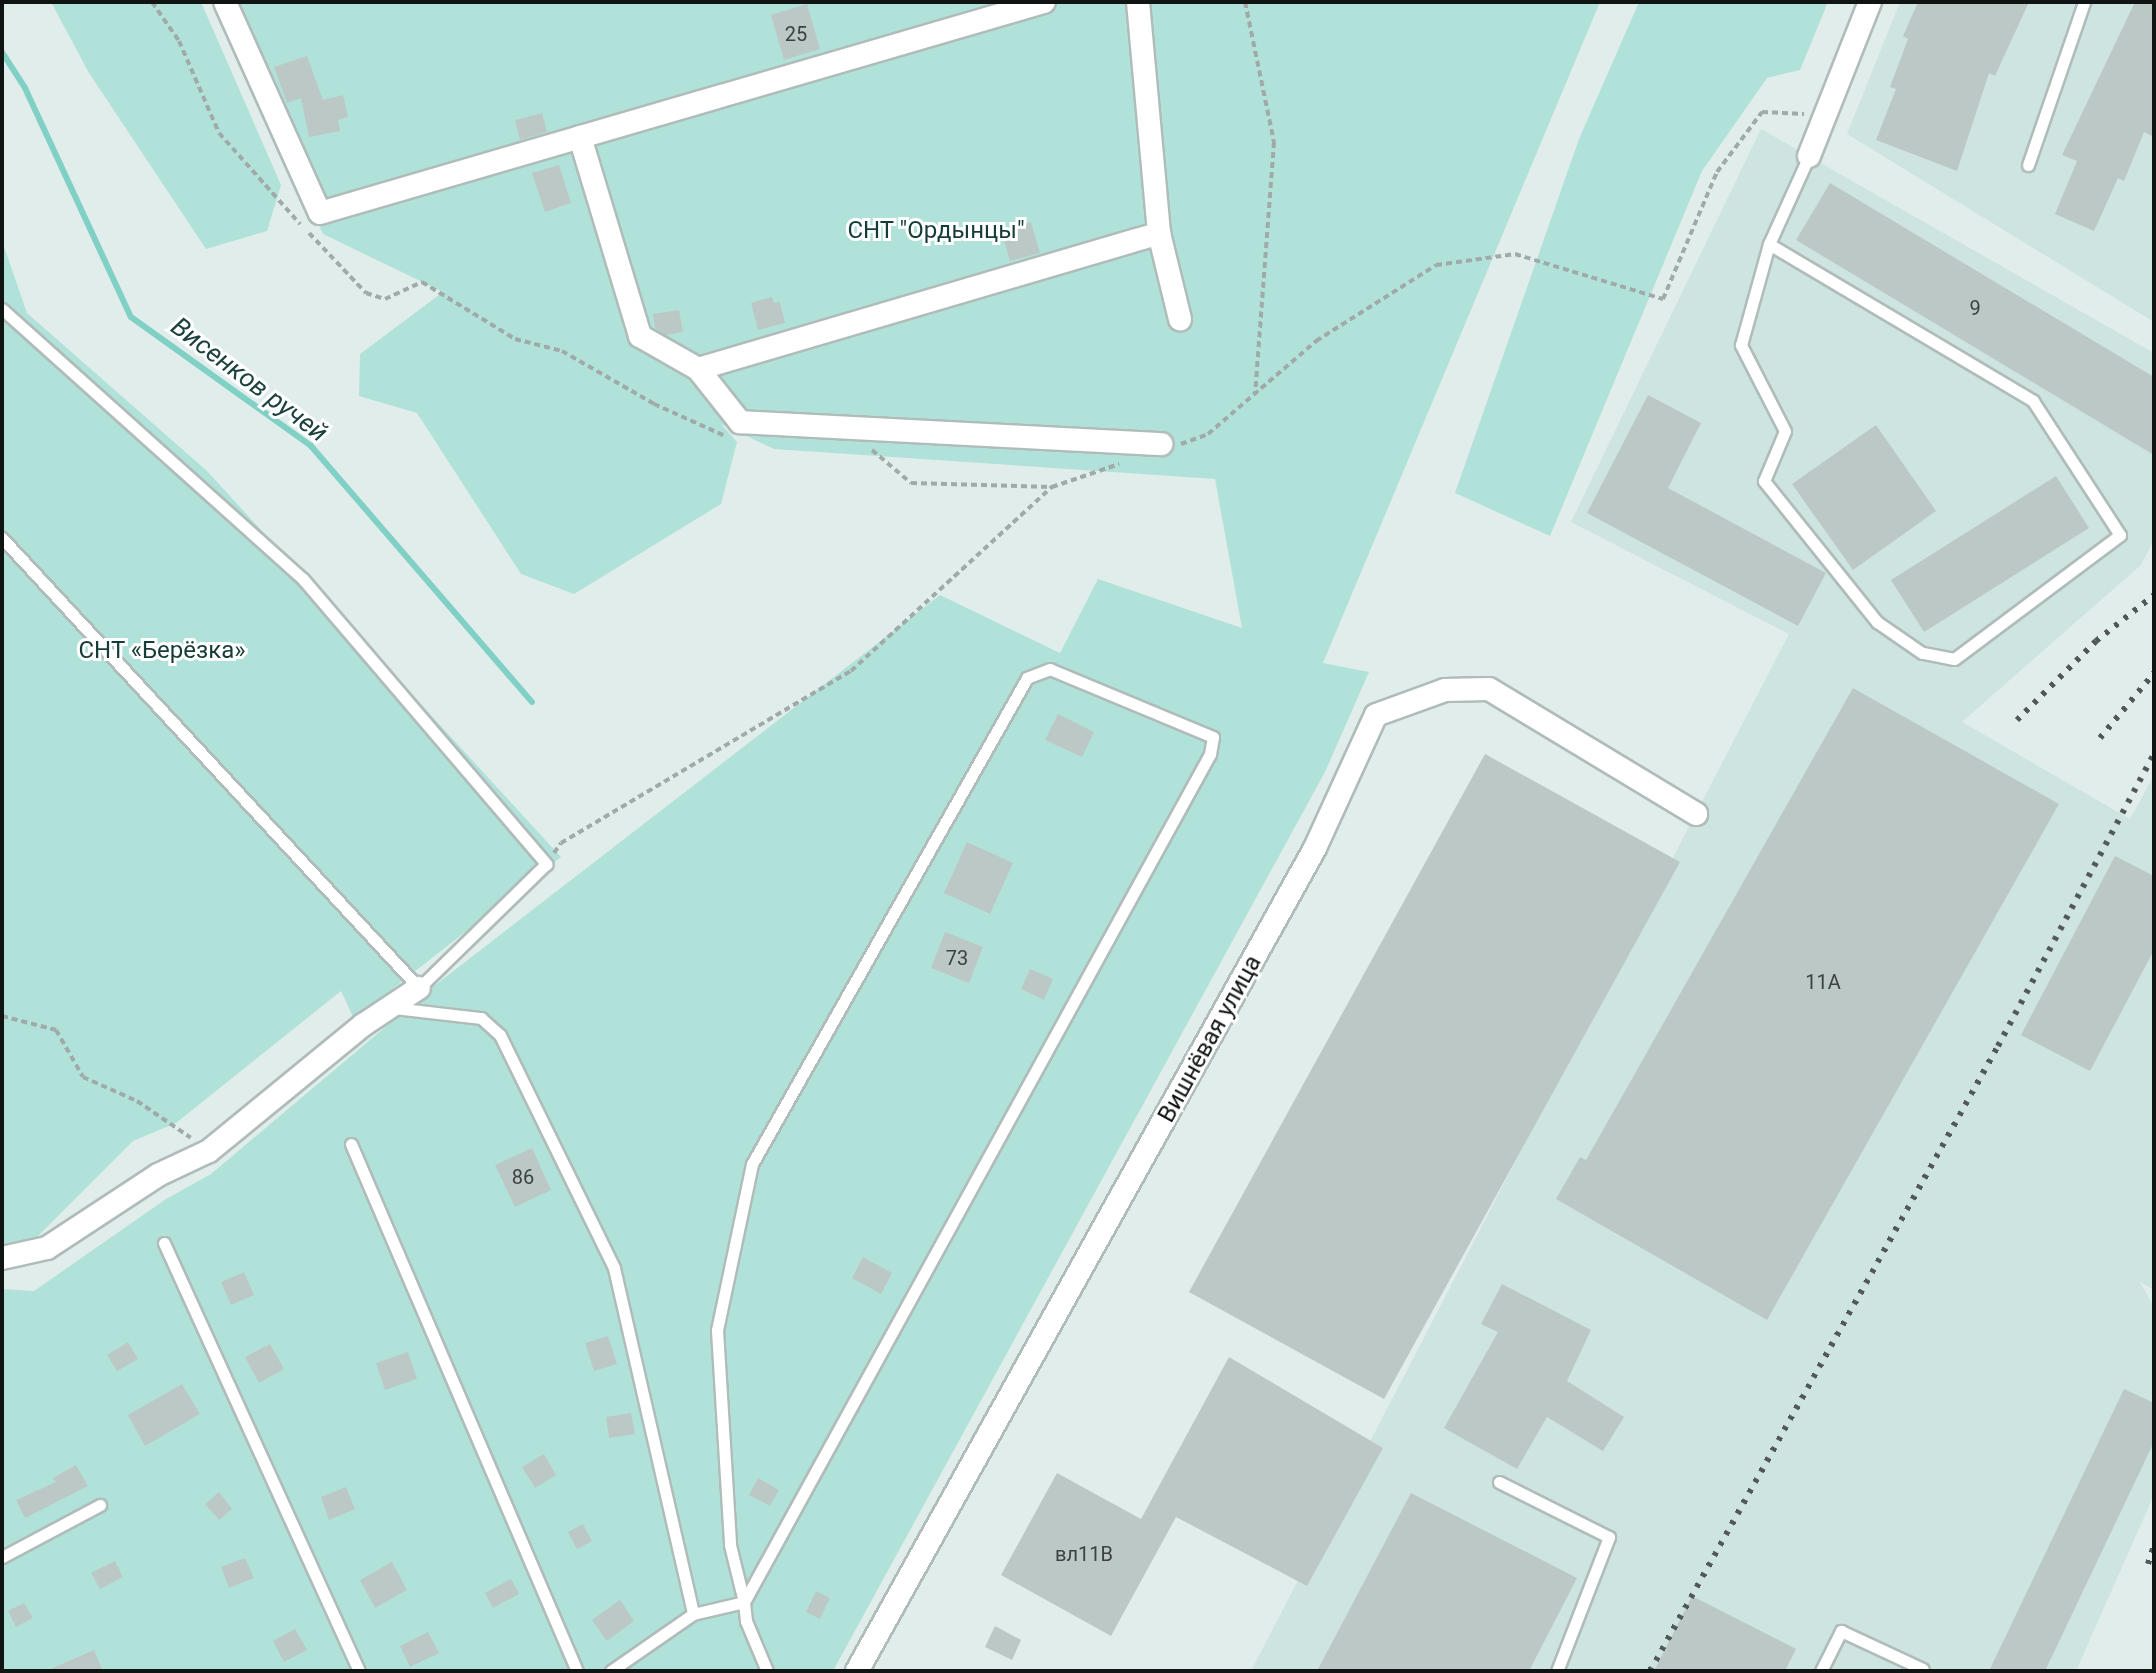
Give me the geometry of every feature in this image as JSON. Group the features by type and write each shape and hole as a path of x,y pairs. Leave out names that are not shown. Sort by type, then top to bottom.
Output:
{"street":[{"path":"225,2 320,213 1044,2"},
{"path":"1138,2 1159,233 1180,319"},
{"path":"1809,156 1870,2"},
{"path":"580,137 640,336 698,369 740,422 1161,444"},
{"path":"698,369 1159,233"},
{"name":"Вишнёвая улица","path":"857,1671 1315,848 1376,715 1445,690 1489,689 1696,814"},
{"path":"2,1258 47,1248 158,1175 209,1151 390,1007 419,988"}],"lane":[{"path":"2028,165 2084,2"},
{"path":"1769,244 2033,401 2120,535 1954,659 1922,653 1877,622 1764,481 1785,431 1741,345 1769,244 1809,156"},
{"path":"2,309 303,579 546,864 419,988 2,538"},
{"path":"611,1671 693,1614 744,1602 1210,754 1213,737 1050,669 1027,678 752,1164 717,1330 730,1545 744,1602 767,1671"},
{"path":"390,1007 481,1018 500,1035 614,1268 693,1614"},
{"path":"351,1144 577,1671"},
{"path":"164,1243 359,1671"},
{"path":"1499,1482 1609,1537 1557,1671"},
{"path":"2,1557 100,1505"},
{"path":"1821,1671 1841,1631 1923,1669"}],"path":[{"path":"1245,2 1274,142 1255,393"},
{"path":"1515,254 1663,299 1717,172 1762,112 1825,116"},
{"path":"546,864 561,843 851,671 940,595 1052,487"},
{"path":"2,1016 56,1030 83,1077 137,1101 209,1151"}],"shaded area":[{"path":"1900,2 2154,2 2154,322 1847,134"},
{"path":"1761,129 2154,353 2154,540 2141,565 1962,722 2130,819 2154,775 2154,1290 2140,1282 2154,1307 2154,1495 2076,1671 1251,1671 1789,634 1571,522"}],"green space":[{"path":"51,2 201,2 281,185 267,231 206,249 89,73"},
{"name":"СНТ \"Ордынцы\"","path":"216,2 1600,2 1323,663 1369,672 1325,772 833,1671 2,1671 2,1289 34,1291 166,1199 211,1174 434,986 940,595 1060,653 1098,579 1242,628 1215,479 774,449 721,424 737,442 721,504 574,594 521,574 417,413 359,396 360,354 443,292 323,234"},
{"path":"1639,2 1828,2 1800,70 1767,78 1702,171 1550,536 1455,493 1579,139"},
{"name":"СНТ «Берёзка»","path":"2,241 27,313 207,471 561,857 354,1019 341,991 176,1123 133,1141 33,1241 2,1247"}],"building":[{"path":"1918,2 2029,2 1995,76 1989,73 1957,171 1876,140 1896,89 1890,87 1908,39 1903,36"},
{"path":"2135,2 2154,2 2154,137 2144,132 2124,181 2118,178 2094,231 2055,214 2077,161 2062,155"},
{"path":"807,4 820,49 784,60 771,15"},
{"path":"307,56 323,100 343,95 348,117 338,120 340,131 309,137 301,98 287,103 274,67"},
{"path":"542,113 547,132 520,140 515,120"},
{"path":"559,165 571,203 545,212 532,173"},
{"path":"1830,183 2154,377 2154,455 1796,240"},
{"path":"1031,222 1040,253 1010,261 1001,230"},
{"path":"772,297 774,303 780,302 785,323 758,330 751,303"},
{"path":"679,310 683,332 666,335 655,328 653,314"},
{"path":"1648,395 1701,423 1668,488 1826,573 1798,626 1587,513"},
{"path":"1876,425 1936,511 1853,570 1792,484"},
{"path":"2056,476 2089,528 1924,632 1891,580"},
{"path":"1853,688 2059,804 1767,1320 1556,1199 1580,1157 1586,1160"},
{"path":"1058,714 1094,732 1082,757 1045,740"},
{"path":"1485,754 1680,862 1384,1399 1189,1292"},
{"path":"967,842 1013,863 990,914 944,893"},
{"path":"2115,856 2154,876 2154,950 2090,1071 2021,1035"},
{"path":"945,932 983,947 969,983 931,968"},
{"path":"1030,969 1053,979 1044,1000 1021,989"},
{"path":"532,1148 551,1190 515,1207 495,1165"},
{"path":"863,1257 892,1273 881,1294 852,1278"},
{"path":"244,1272 254,1295 231,1305 221,1282"},
{"path":"1502,1284 1591,1330 1567,1381 1624,1417 1603,1451 1547,1417 1517,1469 1444,1428 1498,1332 1481,1324"},
{"path":"608,1336 617,1364 594,1371 585,1343"},
{"path":"128,1342 138,1359 117,1371 107,1355"},
{"path":"270,1344 284,1369 259,1383 245,1357"},
{"path":"408,1352 417,1379 385,1390 376,1363"},
{"path":"1229,1357 1383,1448 1307,1586 1176,1517 1111,1636 1001,1575 1057,1473 1141,1519"},
{"path":"182,1384 200,1414 145,1446 128,1415"},
{"path":"2124,1389 2154,1403 2154,1442 2045,1671 1989,1671"},
{"path":"631,1413 635,1434 609,1438 606,1417"},
{"path":"544,1454 556,1475 535,1488 522,1467"},
{"path":"76,1465 88,1486 25,1518 16,1500 56,1482 53,1478"},
{"path":"758,1478 779,1490 770,1506 749,1495"},
{"path":"346,1487 355,1509 329,1520 321,1497"},
{"path":"219,1492 232,1509 219,1520 205,1504"},
{"path":"1411,1493 1577,1578 1529,1671 1317,1671"},
{"path":"583,1524 592,1541 577,1549 568,1532"},
{"path":"245,1558 254,1578 229,1588 221,1567"},
{"path":"115,1561 123,1577 100,1589 91,1573"},
{"path":"392,1562 407,1590 375,1608 360,1580"},
{"path":"511,1579 519,1594 493,1608 485,1593"},
{"path":"816,1591 830,1598 820,1619 806,1612"},
{"path":"1692,1596 1796,1649 1785,1671 1654,1671"},
{"path":"620,1600 634,1621 607,1641 592,1620"},
{"path":"24,1603 33,1618 16,1627 8,1611"},
{"path":"995,1626 1021,1640 1012,1660 985,1647"},
{"path":"295,1629 307,1650 284,1662 273,1641"},
{"path":"428,1632 439,1653 410,1667 400,1646"},
{"path":"94,1650 103,1671 46,1671"}],"waterway":[{"name":"Висенков ручей","path":"2,52 25,88 131,317 311,446 532,702"}],"railway":[{"path":"2017,720 2096,641 2154,595"},
{"path":"2100,738 2154,673"},
{"path":"1650,1671 1998,1046 2154,754"},
{"path":"2148,1564 2154,1545"}]}
